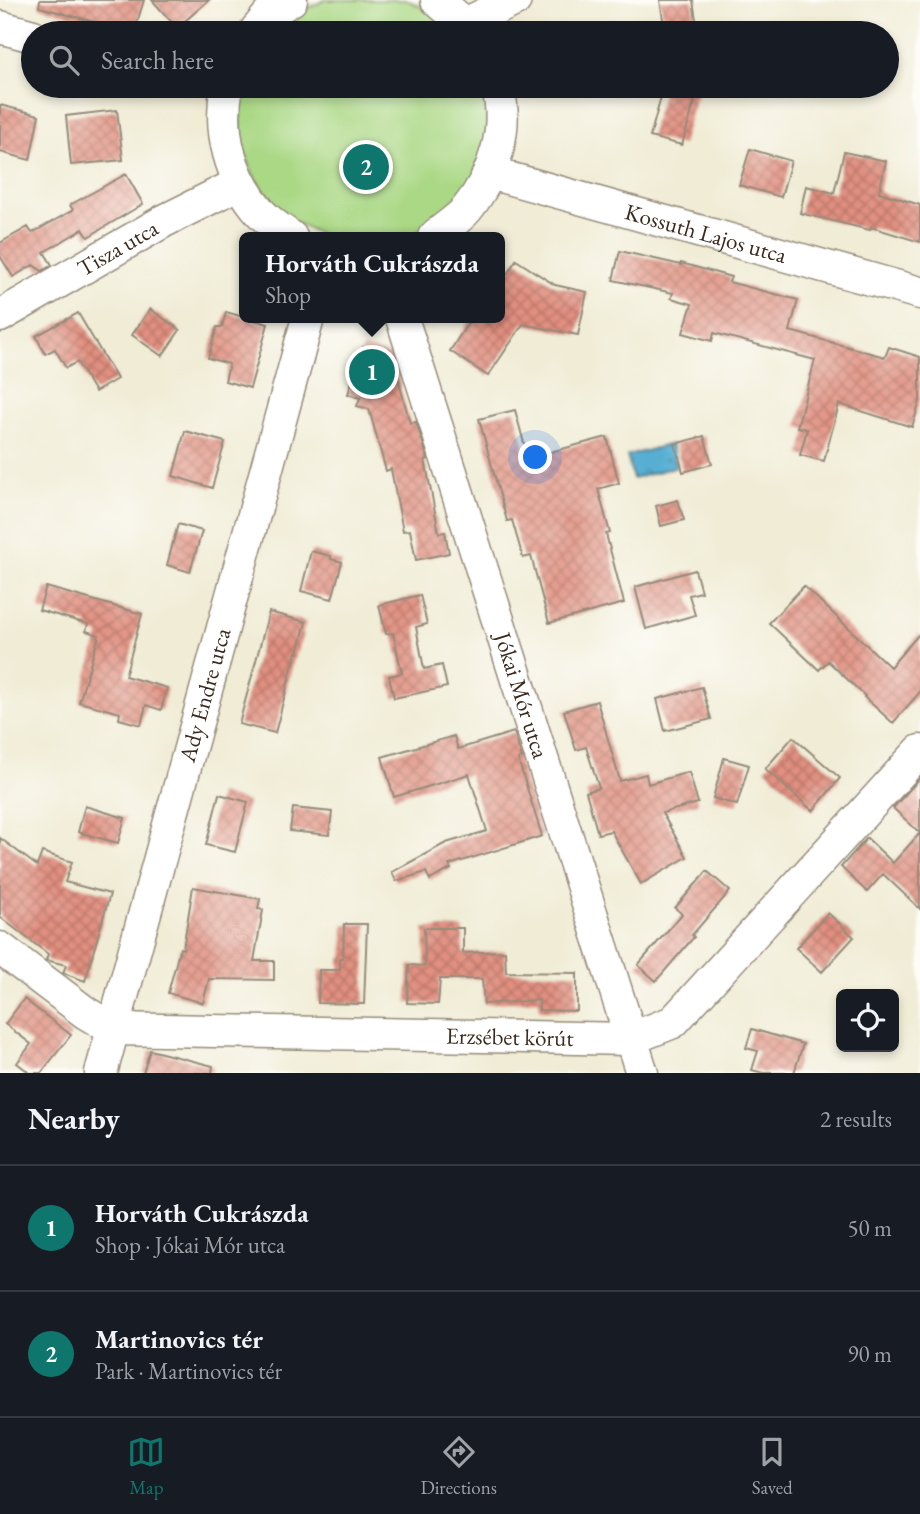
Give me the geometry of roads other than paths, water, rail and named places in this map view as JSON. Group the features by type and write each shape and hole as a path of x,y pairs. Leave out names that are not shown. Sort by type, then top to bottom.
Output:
{"street":[{"path":"264,21 271,12 291,0"},
{"path":"437,0 460,21"},
{"path":"482,21 515,0"},
{"path":"0,27 21,33"},
{"path":"224,98 227,149 240,183 262,215 284,232"},
{"path":"439,232 466,210 490,173 500,134 500,98"},
{"name":"Kossuth Lajos utca","path":"490,173 920,293"},
{"name":"Tisza utca","path":"0,316 164,221 240,183"},
{"name":"Ady Endre utca","path":"101,1073 307,323"},
{"name":"Jókai Mór utca","path":"404,323 642,1073"},
{"name":"Erzsébet körút","path":"113,1029 631,1039 673,1022 920,751"},
{"path":"0,948 86,1013 113,1029"}],"water":[{"path":"671,444 677,466 633,479 627,456"}],"place":[{"name":"Martinovics tér","path":"366,167"},
{"name":"Horváth Cukrászda","path":"372,372"}]}
